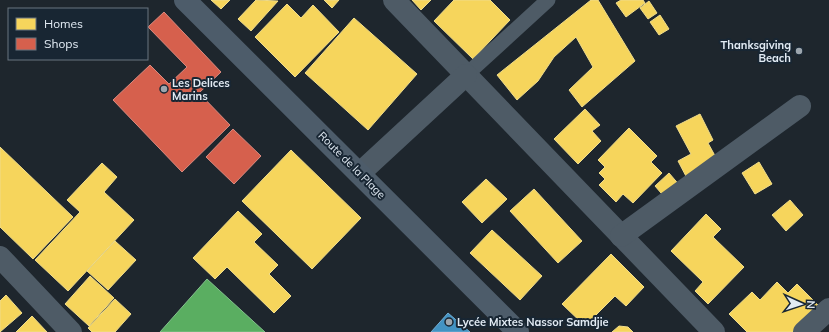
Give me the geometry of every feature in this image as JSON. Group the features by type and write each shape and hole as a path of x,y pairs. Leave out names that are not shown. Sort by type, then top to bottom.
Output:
{"main road":[{"name":"Route de la Plage","path":"185,0 518,332"}],"street":[{"path":"394,0 714,332"},
{"path":"360,173 466,76"},
{"path":"621,236 800,106"},
{"path":"0,257 71,332"},
{"path":"804,332 829,309"}],"lane":[{"path":"466,76 548,0"}],"building: Homes":[{"path":"211,0 230,0 221,9"},
{"path":"256,0 278,1 251,31 238,19"},
{"path":"324,0 339,0 332,8"},
{"path":"412,0 431,0 421,10"},
{"path":"454,0 490,0 510,20 473,59 434,21"},
{"path":"591,0 598,0 635,61 582,107 569,90 593,67 576,37 554,57 538,81 517,100 497,75"},
{"path":"621,0 643,0 645,3 626,17 616,3"},
{"path":"649,1 657,13 648,19 640,8"},
{"path":"287,4 301,18 313,5 339,32 295,77 255,37"},
{"path":"660,15 669,29 659,35 650,22"},
{"path":"354,18 417,74 368,130 305,73"},
{"path":"585,109 600,125 592,131 601,141 578,164 554,139"},
{"path":"700,114 713,140 708,143 719,163 688,180 678,161 691,154 676,126"},
{"path":"629,128 657,156 651,162 662,173 633,203 623,194 616,202 599,185 605,179 599,173 605,167 598,160"},
{"path":"0,147 73,217 33,259 0,227"},
{"path":"291,150 361,218 312,269 242,201"},
{"path":"759,162 772,184 755,194 742,173"},
{"path":"102,163 117,177 104,192 134,220 68,291 35,260 80,212 67,200"},
{"path":"669,173 681,187 667,200 655,186"},
{"path":"486,179 507,199 482,223 462,202"},
{"path":"534,189 582,241 558,263 510,211"},
{"path":"790,200 803,215 786,231 772,215"},
{"path":"238,211 262,234 254,242 278,265 269,274 291,296 274,313 227,267 215,279 193,258"},
{"path":"706,214 721,229 713,237 744,267 708,304 695,291 703,282 671,251"},
{"path":"492,230 542,276 520,300 470,253"},
{"path":"115,241 136,260 108,290 87,271"},
{"path":"611,254 644,287 626,306 615,296 585,326 562,304"},
{"path":"90,276 114,298 89,326 65,304"},
{"path":"777,282 788,293 797,284 819,306 793,332 747,332 729,314 752,292 760,300"},
{"path":"6,295 22,313 0,332 0,301"},
{"path":"115,299 131,314 115,332 92,332 88,328"},
{"path":"32,316 47,332 16,332"},
{"path":"619,326 628,327 633,332 612,332"}],"building: Shops":[{"name":"Les Delices Marins","path":"164,12 221,72 199,93 230,125 182,172 113,100 150,65 169,84 187,67 148,27"},
{"path":"233,129 261,156 234,184 206,157"}],"building: Schools":[{"name":"Lycée Mixtes Nassor Samdjie","path":"448,313 470,332 431,332"}],"building: Public":[{"path":"207,279 265,332 160,332"}],"place":[{"name":"Thanksgiving Beach","path":"799,51"},
{"name":"Les Delices Marins","path":"164,89"},
{"name":"Lycée Mixtes Nassor Samdjie","path":"449,322"}]}
